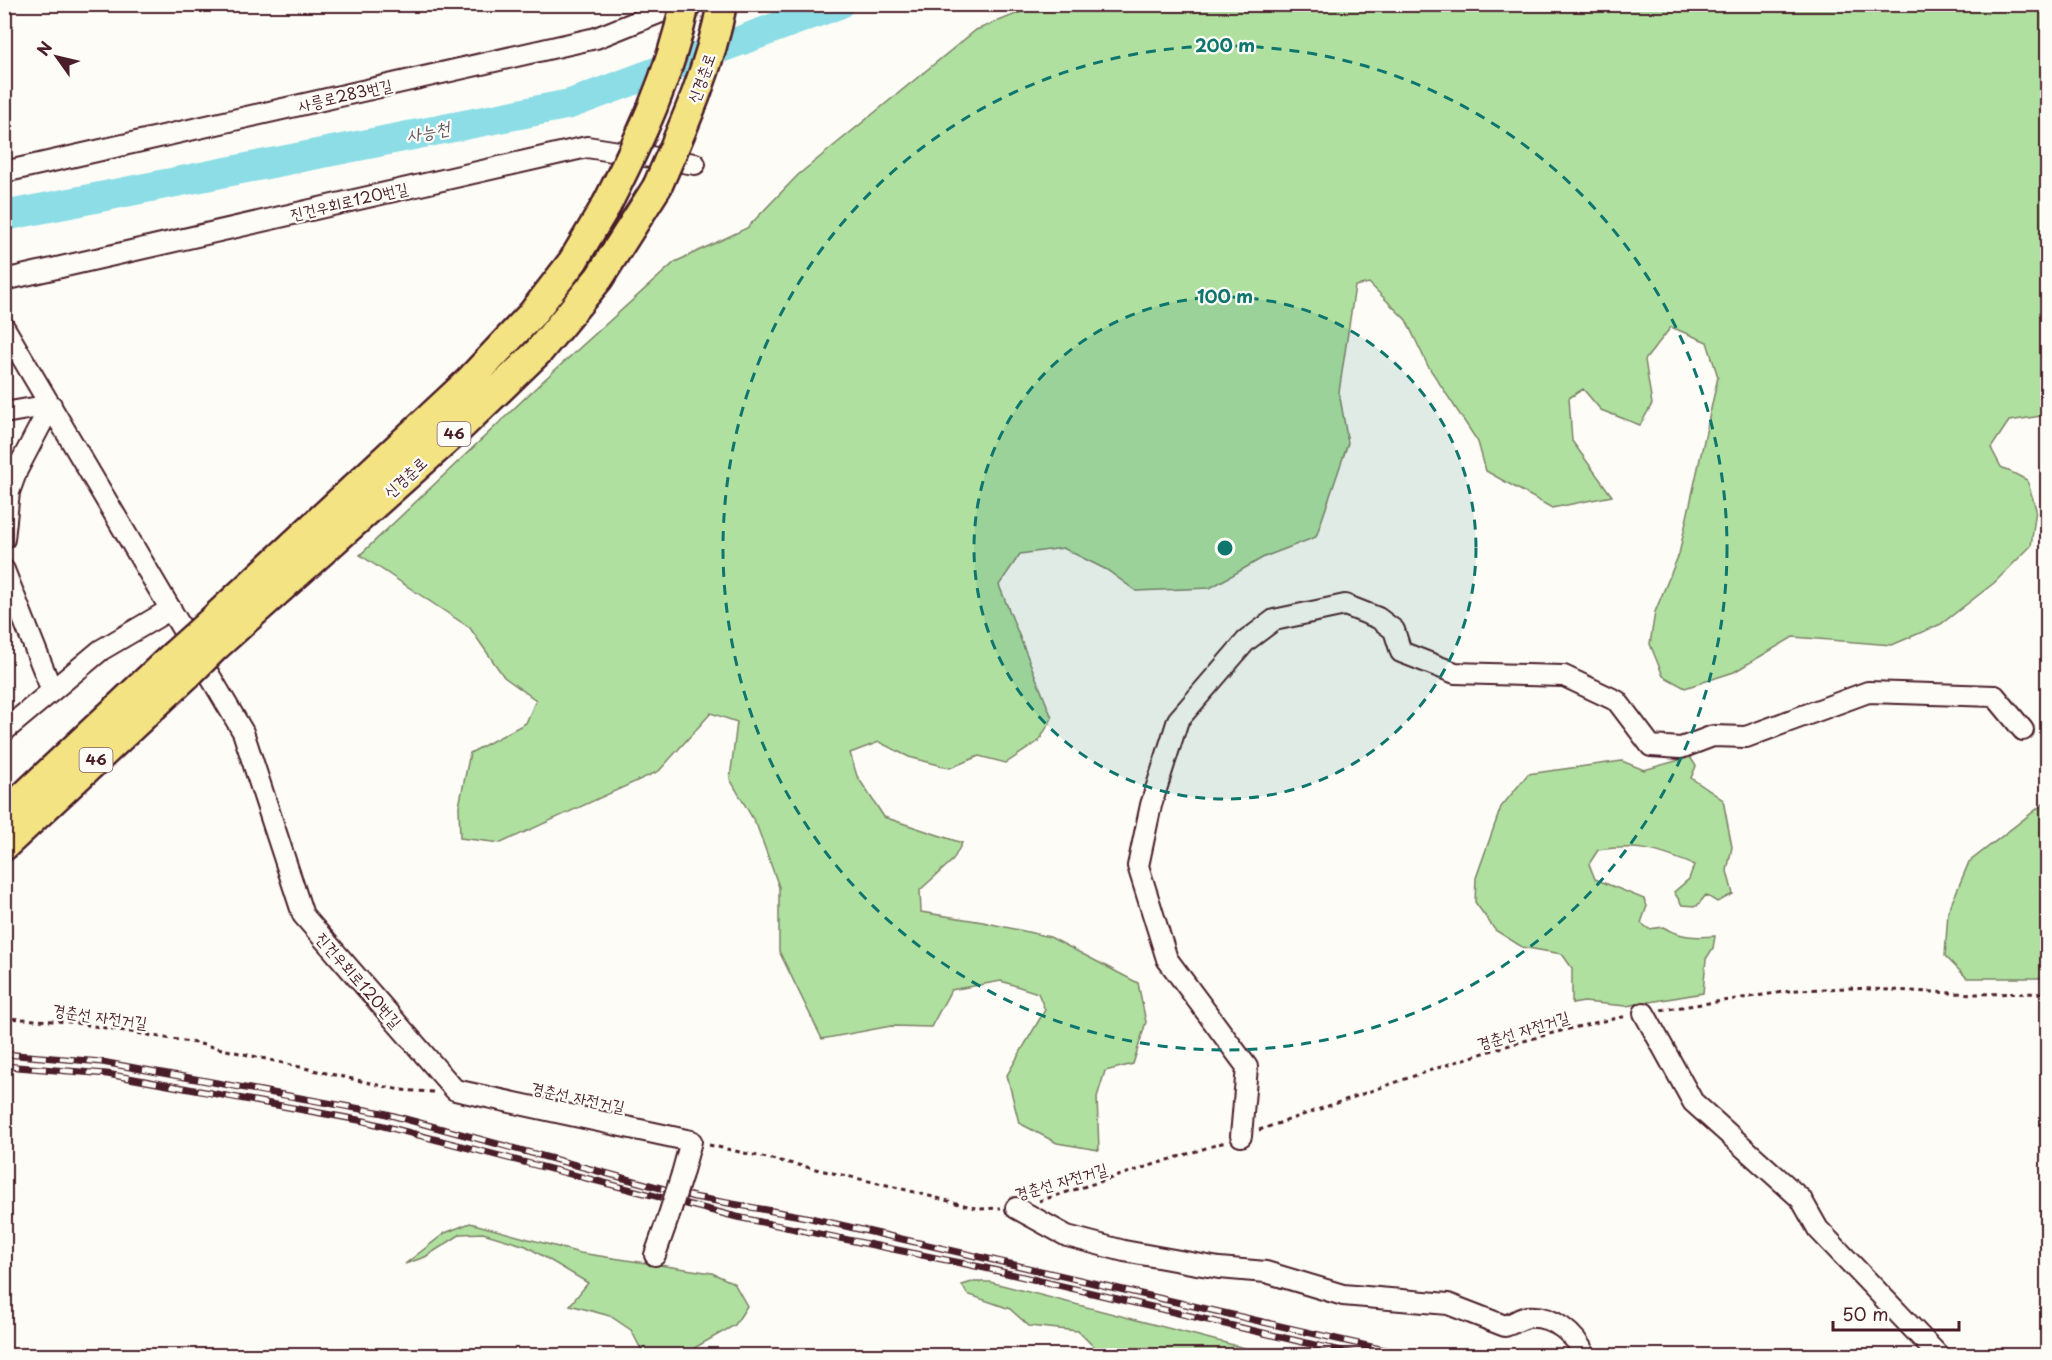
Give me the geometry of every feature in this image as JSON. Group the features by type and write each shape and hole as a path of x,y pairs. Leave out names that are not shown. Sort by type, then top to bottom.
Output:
{"highway":[{"name":"신경춘로","path":"4,846 181,665 468,382 532,314 573,261 607,204 650,116 675,49 683,4"},
{"name":"신경춘로","path":"208,639 451,436 539,351 599,278 657,187 683,128 716,37 722,4"},
{"name":"신경춘로","path":"4,815 181,665"}],"street":[{"name":"사릉로283번길","path":"4,172 596,38 683,4"},
{"name":"진건우회로120번길","path":"4,280 587,147 695,164"},
{"name":"진건우회로120번길","path":"4,327 243,732 303,915 455,1090"},
{"path":"4,413 51,405"},
{"path":"4,539 9,492 16,470 51,405"},
{"path":"4,570 52,691"},
{"path":"1241,1136 1247,1066 1167,959 1138,866 1152,805 1178,720 1246,641 1274,620 1345,605 1378,618 1394,630 1401,652 1455,673 1564,676 1617,701 1651,746 1681,748 1713,736 1746,737 1868,692 1995,696 2023,730"},
{"path":"4,731 101,650 171,609"},
{"path":"1644,1013 1694,1102 1802,1199 1818,1229 1939,1356"},
{"path":"455,1090 691,1141 655,1256"},
{"path":"1016,1208 1067,1236 1124,1251 1219,1268 1266,1272 1343,1295 1448,1304 1505,1326 1527,1317 1551,1319 1580,1344 1585,1356"}],"path":[{"name":"경춘선 자전거길","path":"691,1141 891,1186 979,1209 1016,1208 1241,1136 1408,1078 1567,1028 1644,1013 1797,990 1849,988 1974,994 2048,993"},
{"name":"경춘선 자전거길","path":"4,1018 70,1022 184,1041 400,1090 455,1090"}],"green space":[{"path":"1039,5 2047,5 2047,415 2009,421 1991,448 2001,467 2027,480 2036,509 2031,546 1994,583 1941,624 1892,645 1793,637 1734,672 1685,688 1663,676 1650,644 1655,612 1679,554 1718,377 1707,342 1671,327 1645,360 1652,404 1640,425 1601,410 1583,389 1569,398 1572,441 1612,496 1552,508 1486,471 1478,442 1428,366 1406,320 1369,283 1355,286 1339,392 1348,443 1316,537 1264,557 1210,588 1136,591 1107,570 1063,548 1020,554 999,585 1052,718 1039,741 1006,763 979,756 950,768 909,757 879,742 850,753 857,776 884,817 962,843 953,860 920,890 921,912 983,922 1050,937 1138,983 1146,1022 1133,1064 1105,1071 1097,1097 1099,1150 1057,1143 1019,1123 1007,1075 1045,1010 1038,993 1001,981 951,990 931,1027 891,1026 822,1039 779,951 779,887 757,826 730,779 737,722 711,713 659,771 501,843 460,838 459,806 470,753 526,723 536,700 504,677 470,628 360,555 544,380 675,262 747,228 798,175 976,30"},
{"path":"1690,757 1696,766 1691,778 1723,800 1732,847 1727,871 1733,894 1717,902 1706,895 1697,906 1682,905 1674,892 1689,879 1694,865 1669,855 1647,850 1612,848 1598,850 1589,864 1595,879 1644,899 1647,906 1641,923 1649,929 1663,927 1688,936 1715,936 1713,948 1706,959 1703,993 1626,1006 1584,1002 1572,1004 1572,968 1562,954 1522,947 1495,930 1475,902 1476,878 1501,807 1528,774 1622,761 1644,770"},
{"path":"2047,801 2047,978 1967,978 1945,956 1948,912 1969,862"},
{"path":"470,1223 580,1253 712,1273 734,1283 747,1306 735,1325 689,1351 677,1355 644,1355 631,1330 610,1316 570,1305 588,1283 526,1246 483,1233 461,1234 425,1257 405,1264 445,1233"},
{"path":"972,1282 990,1282 1272,1355 1102,1355 1078,1331 1029,1326 1010,1309 967,1294 962,1285"}],"waterway":[{"name":"사능천","path":"4,216 570,104 839,4"}],"railway":[{"path":"4,1054 102,1062 383,1113 694,1197 806,1217 1411,1356"},
{"path":"4,1066 107,1074 364,1121 737,1217 985,1268 1362,1356"}]}
